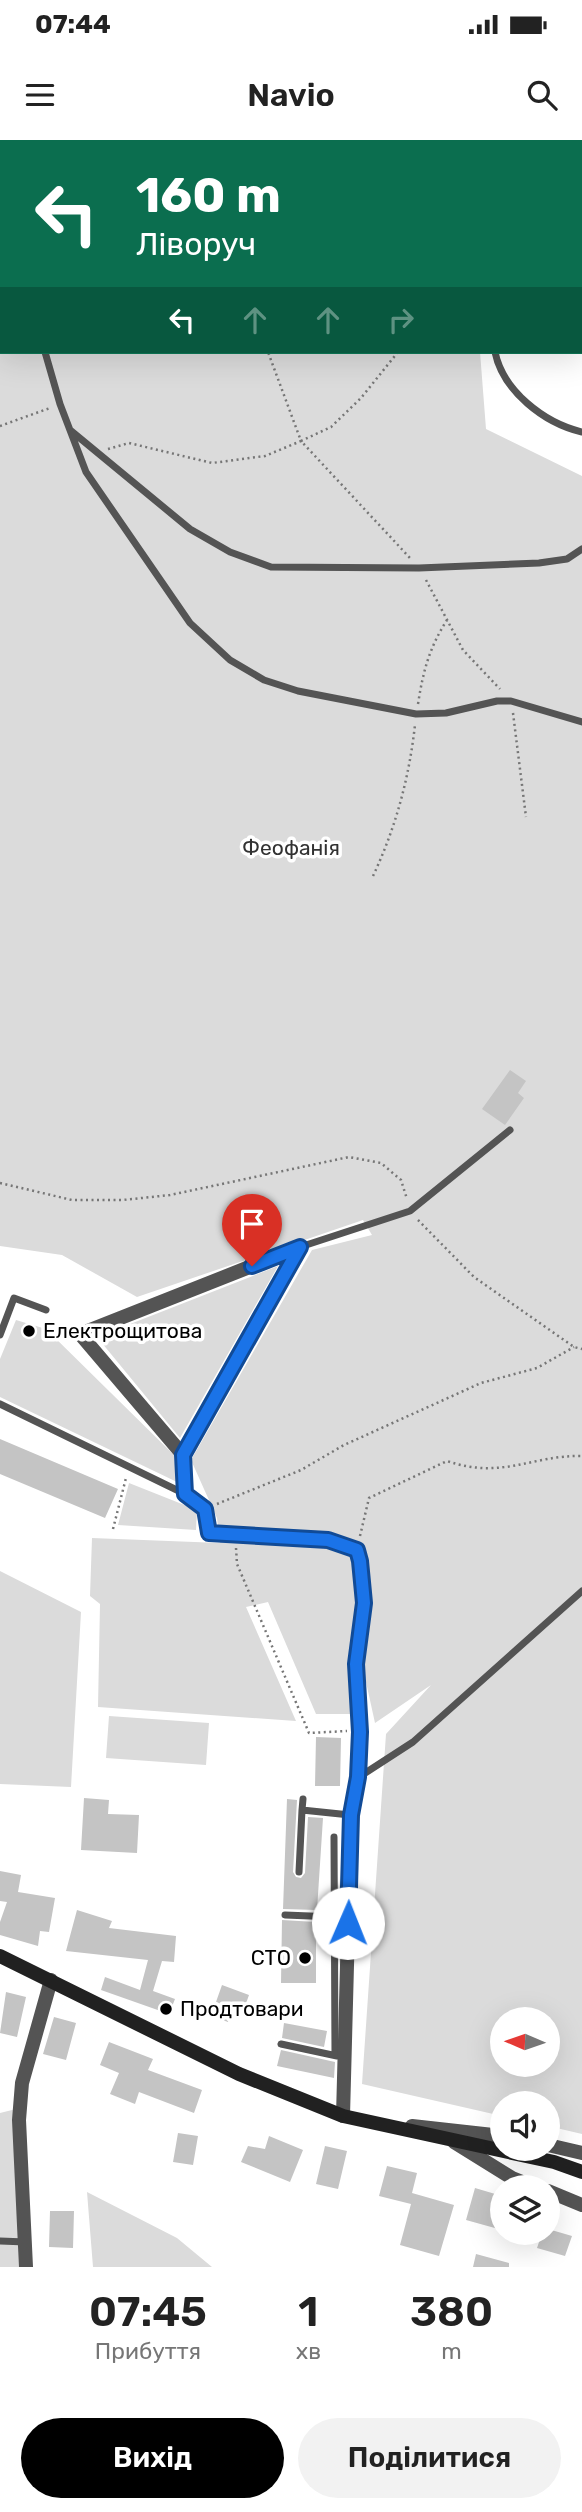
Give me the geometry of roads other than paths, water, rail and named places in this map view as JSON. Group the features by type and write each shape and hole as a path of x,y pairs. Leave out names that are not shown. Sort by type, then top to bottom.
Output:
{"street":[{"path":"183,1455 80,1334 300,1247"},
{"path":"300,1247 183,1455 185,1494 205,1509 209,1533 328,1540 357,1550 360,1561 364,1603 356,1664 360,1732 358,1777 351,1815 340,2056 342,2116"},
{"path":"0,1956 239,2074 342,2116 490,2135"},
{"path":"26,2267 19,2120 22,2083 51,1980"},
{"path":"383,2123 554,2162 582,2172"},
{"path":"453,2141 507,2175"},
{"path":"560,2148 582,2153"},
{"path":"560,2196 582,2204"}],"lane":[{"path":"46,354 60,404 86,472 190,623 230,660 264,680 298,691 416,714 446,713 497,701 511,701 582,722"},
{"path":"496,354 509,384 526,405 582,432"},
{"path":"69,429 95,453 190,528 230,552 271,567 419,568 539,563 567,559 582,549"},
{"path":"300,1247 410,1210 510,1130"},
{"path":"0,1335 14,1298 46,1310"},
{"path":"0,1404 185,1494"},
{"path":"358,1777 413,1742 582,1591"},
{"path":"299,1872 303,1798"},
{"path":"302,1810 351,1815"},
{"path":"281,2045 340,2056 334,1837"},
{"path":"285,1915 335,1917"},
{"path":"0,2241 26,2242"}],"place":[{"name":"Електрощитова","path":"29,1331"},
{"name":"СТО","path":"305,1958"},
{"name":"Продтовари","path":"166,2009"}],"park label":[{"name":"Феофанія","path":"291,848"}]}
